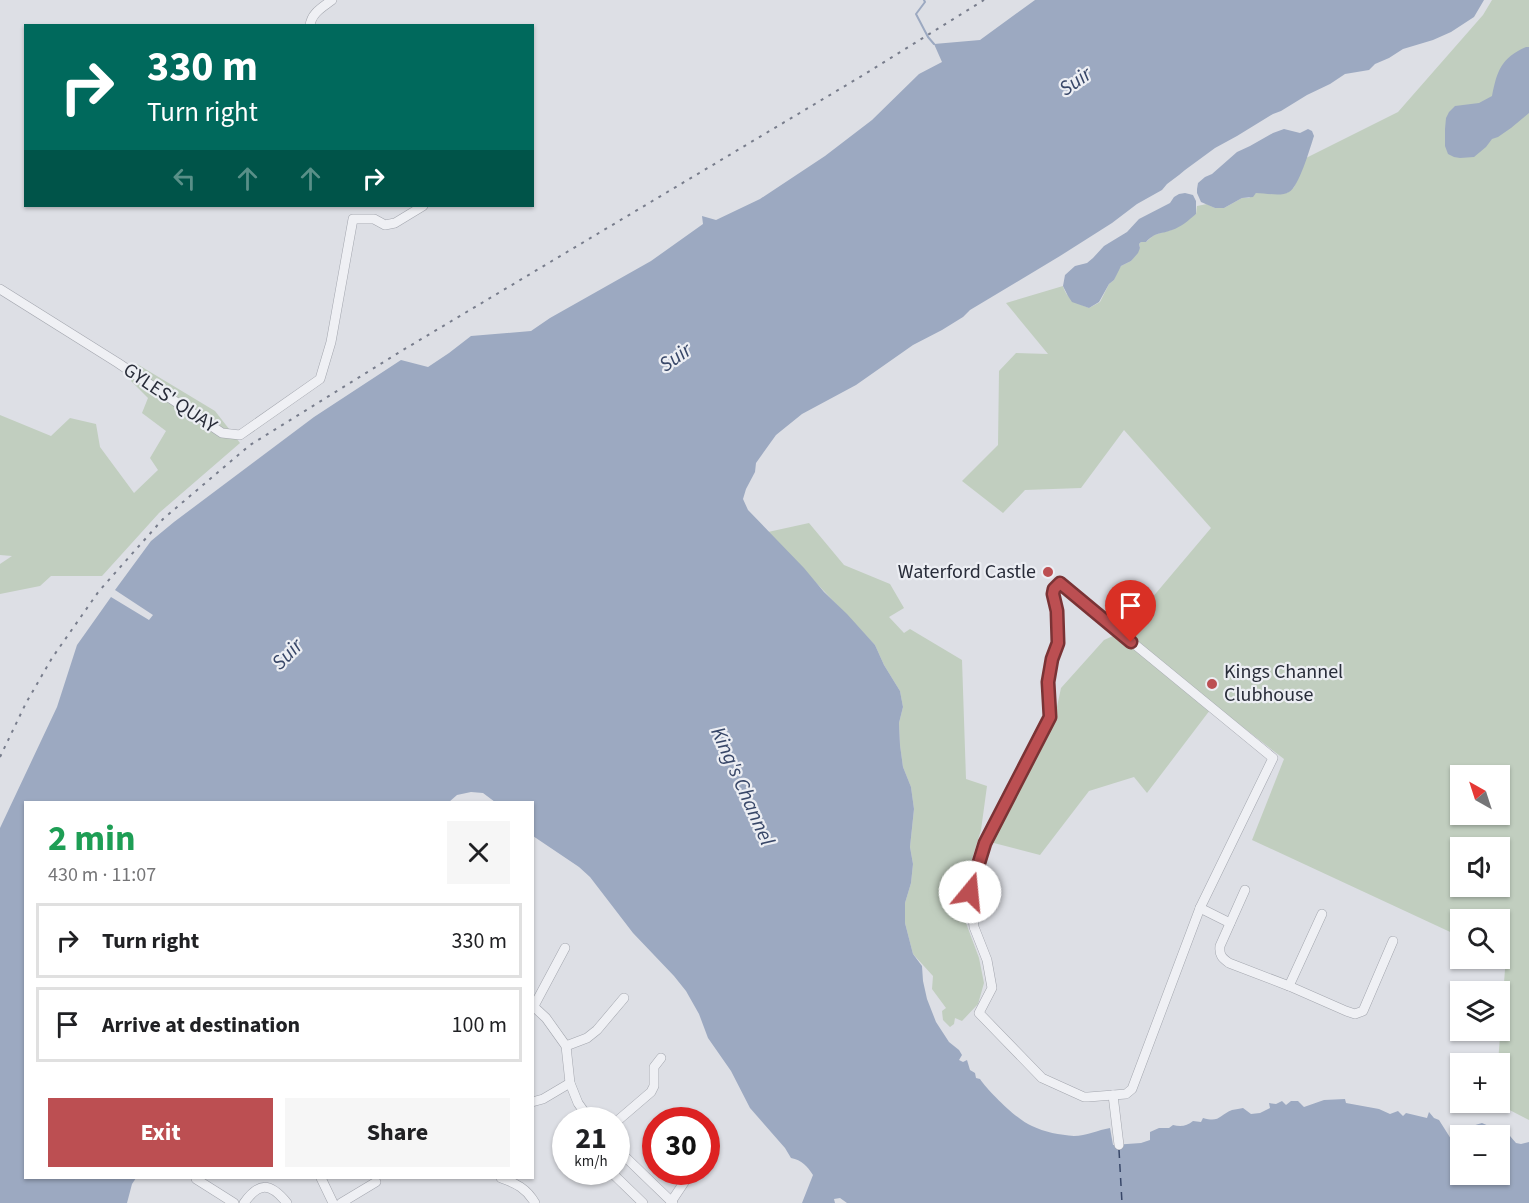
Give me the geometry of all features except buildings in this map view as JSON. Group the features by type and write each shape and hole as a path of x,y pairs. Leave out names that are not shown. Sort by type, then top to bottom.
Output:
{"street":[{"path":"310,24 310,19 318,10 332,0"},
{"name":"GYLES' QUAY","path":"0,289 118,363 222,434 240,435 320,379 331,342 353,219 374,219 385,225 395,223 421,207"},
{"path":"1060,583 1273,758 1200,908 1134,1086 1126,1094 1113,1095 1084,1096 1042,1078 979,1013 992,988 987,960 974,927 970,892 985,843 1050,717 1048,682 1052,659 1058,643 1057,611 1053,594 1054,589 1060,583"},
{"path":"1245,890 1220,946 1219,953 1223,959 1355,1014 1363,1011 1367,1004 1393,941"},
{"path":"1200,908 1230,923"},
{"path":"1289,986 1322,914"},
{"path":"534,1004 566,948"},
{"path":"566,1046 587,1038 597,1030 624,998"},
{"path":"534,1007 546,1018 566,1046 570,1083 581,1107"},
{"path":"630,1110 651,1092 654,1086 654,1067 661,1058"},
{"path":"534,1101 570,1083"},
{"path":"1113,1095 1119,1145"},
{"path":"630,1162 672,1202 683,1185"},
{"path":"196,1179 234,1203"},
{"path":"258,1179 258,1188"},
{"path":"321,1179 333,1203"},
{"path":"504,1179 519,1185 532,1196 536,1203"},
{"path":"341,1203 376,1182"},
{"path":"624,1185 643,1203"},
{"path":"244,1203 258,1188 265,1187 271,1188 286,1203"}],"green space":[{"path":"1492,0 1529,0 1529,1120 1510,1110 1510,1053 1499,1053 1500,1041 1510,1041 1510,981 1504,981 1505,969 1510,969 1510,909 1450,909 1450,932 1252,840 1284,759 1217,707 1210,710 1147,793 1134,777 1089,791 1040,855 990,842 1055,716 1061,688 1104,640 1124,631 1211,528 1124,430 1081,488 1025,490 1003,513 962,481 998,445 999,371 1016,353 1048,354 1006,303 1063,286 1070,298 1089,308 1100,302 1118,270 1131,261 1140,248 1141,242 1146,242 1154,235 1171,230 1196,214 1197,206 1207,204 1215,208 1224,208 1256,193 1287,193 1294,187 1306,158 1398,112 1483,15"},
{"path":"137,364 215,411 240,443 159,513 102,576 51,576 40,586 0,594 0,564 12,556 0,555 0,415 51,436 70,418 96,424 100,447 134,493 158,470 150,458 166,431 142,413 148,398 131,381"},
{"path":"809,523 844,565 890,584 904,608 889,617 904,633 910,629 962,660 966,779 987,786 981,830 964,885 966,923 979,958 984,983 978,1004 962,1021 955,1018 954,1024 950,1027 943,1020 942,1011 946,1008 932,989 933,976 913,954 905,923 905,903 911,883 913,864 910,847 914,809 900,745 899,723 903,707 900,691 875,645 768,532"}],"water":[{"path":"1035,0 1484,0 1474,17 1451,32 1403,49 1375,64 1369,70 1345,74 1215,148 1162,190 1137,204 1112,223 970,310 942,330 913,345 856,385 802,414 776,435 756,463 755,472 743,499 748,510 875,645 900,691 903,707 899,723 900,745 914,809 910,847 913,864 911,883 905,903 905,923 913,954 922,966 927,999 936,1022 949,1042 959,1050 962,1055 959,1060 963,1062 967,1060 976,1078 980,1079 1011,1112 1032,1126 1058,1134 1078,1136 1110,1128 1113,1145 1141,1143 1150,1140 1150,1132 1159,1128 1169,1128 1173,1125 1184,1126 1193,1121 1201,1122 1203,1118 1216,1119 1233,1110 1243,1108 1251,1114 1260,1113 1270,1108 1269,1103 1276,1104 1282,1101 1286,1105 1291,1101 1298,1101 1304,1107 1324,1100 1345,1099 1346,1103 1379,1109 1390,1114 1398,1111 1403,1116 1406,1113 1427,1118 1429,1112 1439,1120 1450,1137 1450,1185 1510,1185 1510,1136 1516,1143 1529,1142 1529,1203 847,1203 840,1198 834,1199 835,1203 802,1203 813,1175 809,1169 798,1160 791,1158 750,1108 731,1071 708,1038 699,1014 686,991 674,976 633,933 590,877 534,837 534,801 494,801 483,793 471,792 457,795 450,801 24,801 24,1179 135,1179 127,1203 0,1203 0,828 57,707 77,645 111,597 149,620 153,615 115,590 151,541 314,417 401,360 428,367 471,336 531,331 651,261 703,224 702,216 716,220 760,199 825,156 872,120 919,74 942,62 934,44 980,40"},
{"path":"1529,47 1529,113 1511,128 1492,139 1474,157 1460,158 1448,154 1445,146 1445,129 1449,112 1455,106 1479,103 1492,96 1501,66 1511,56"},
{"path":"1284,129 1300,133 1308,129 1314,136 1293,189 1278,195 1256,193 1253,197 1242,198 1224,208 1215,208 1201,202 1197,193 1198,183 1237,152"},
{"path":"1179,194 1193,195 1196,201 1196,214 1179,227 1156,235 1146,242 1141,242 1138,253 1131,261 1121,266 1099,302 1089,308 1072,302 1063,286 1065,275 1075,266 1087,263 1104,246 1127,232 1139,219 1170,203"}],"waterway":[{"path":"924,0 925,2 916,14 934,44"}],"ferry route":[{"path":"1119,1150 1122,1203"}],"railway":[{"path":"0,757 26,703 52,658 99,591 163,519 250,445 403,350 865,74 984,0"}],"place":[{"name":"Waterford Castle","path":"1048,572"},
{"name":"Kings Channel Clubhouse","path":"1212,684"}],"route":[{"path":"970,892 985,843 1050,717 1048,682 1052,659 1058,643 1054,589 1060,583 1131,642"}],"water label":[{"name":"Suir","path":"1075,81"},
{"name":"Suir","path":"675,357"},
{"name":"Suir","path":"287,654"},
{"name":"King's Channel","path":"743,786"}]}
